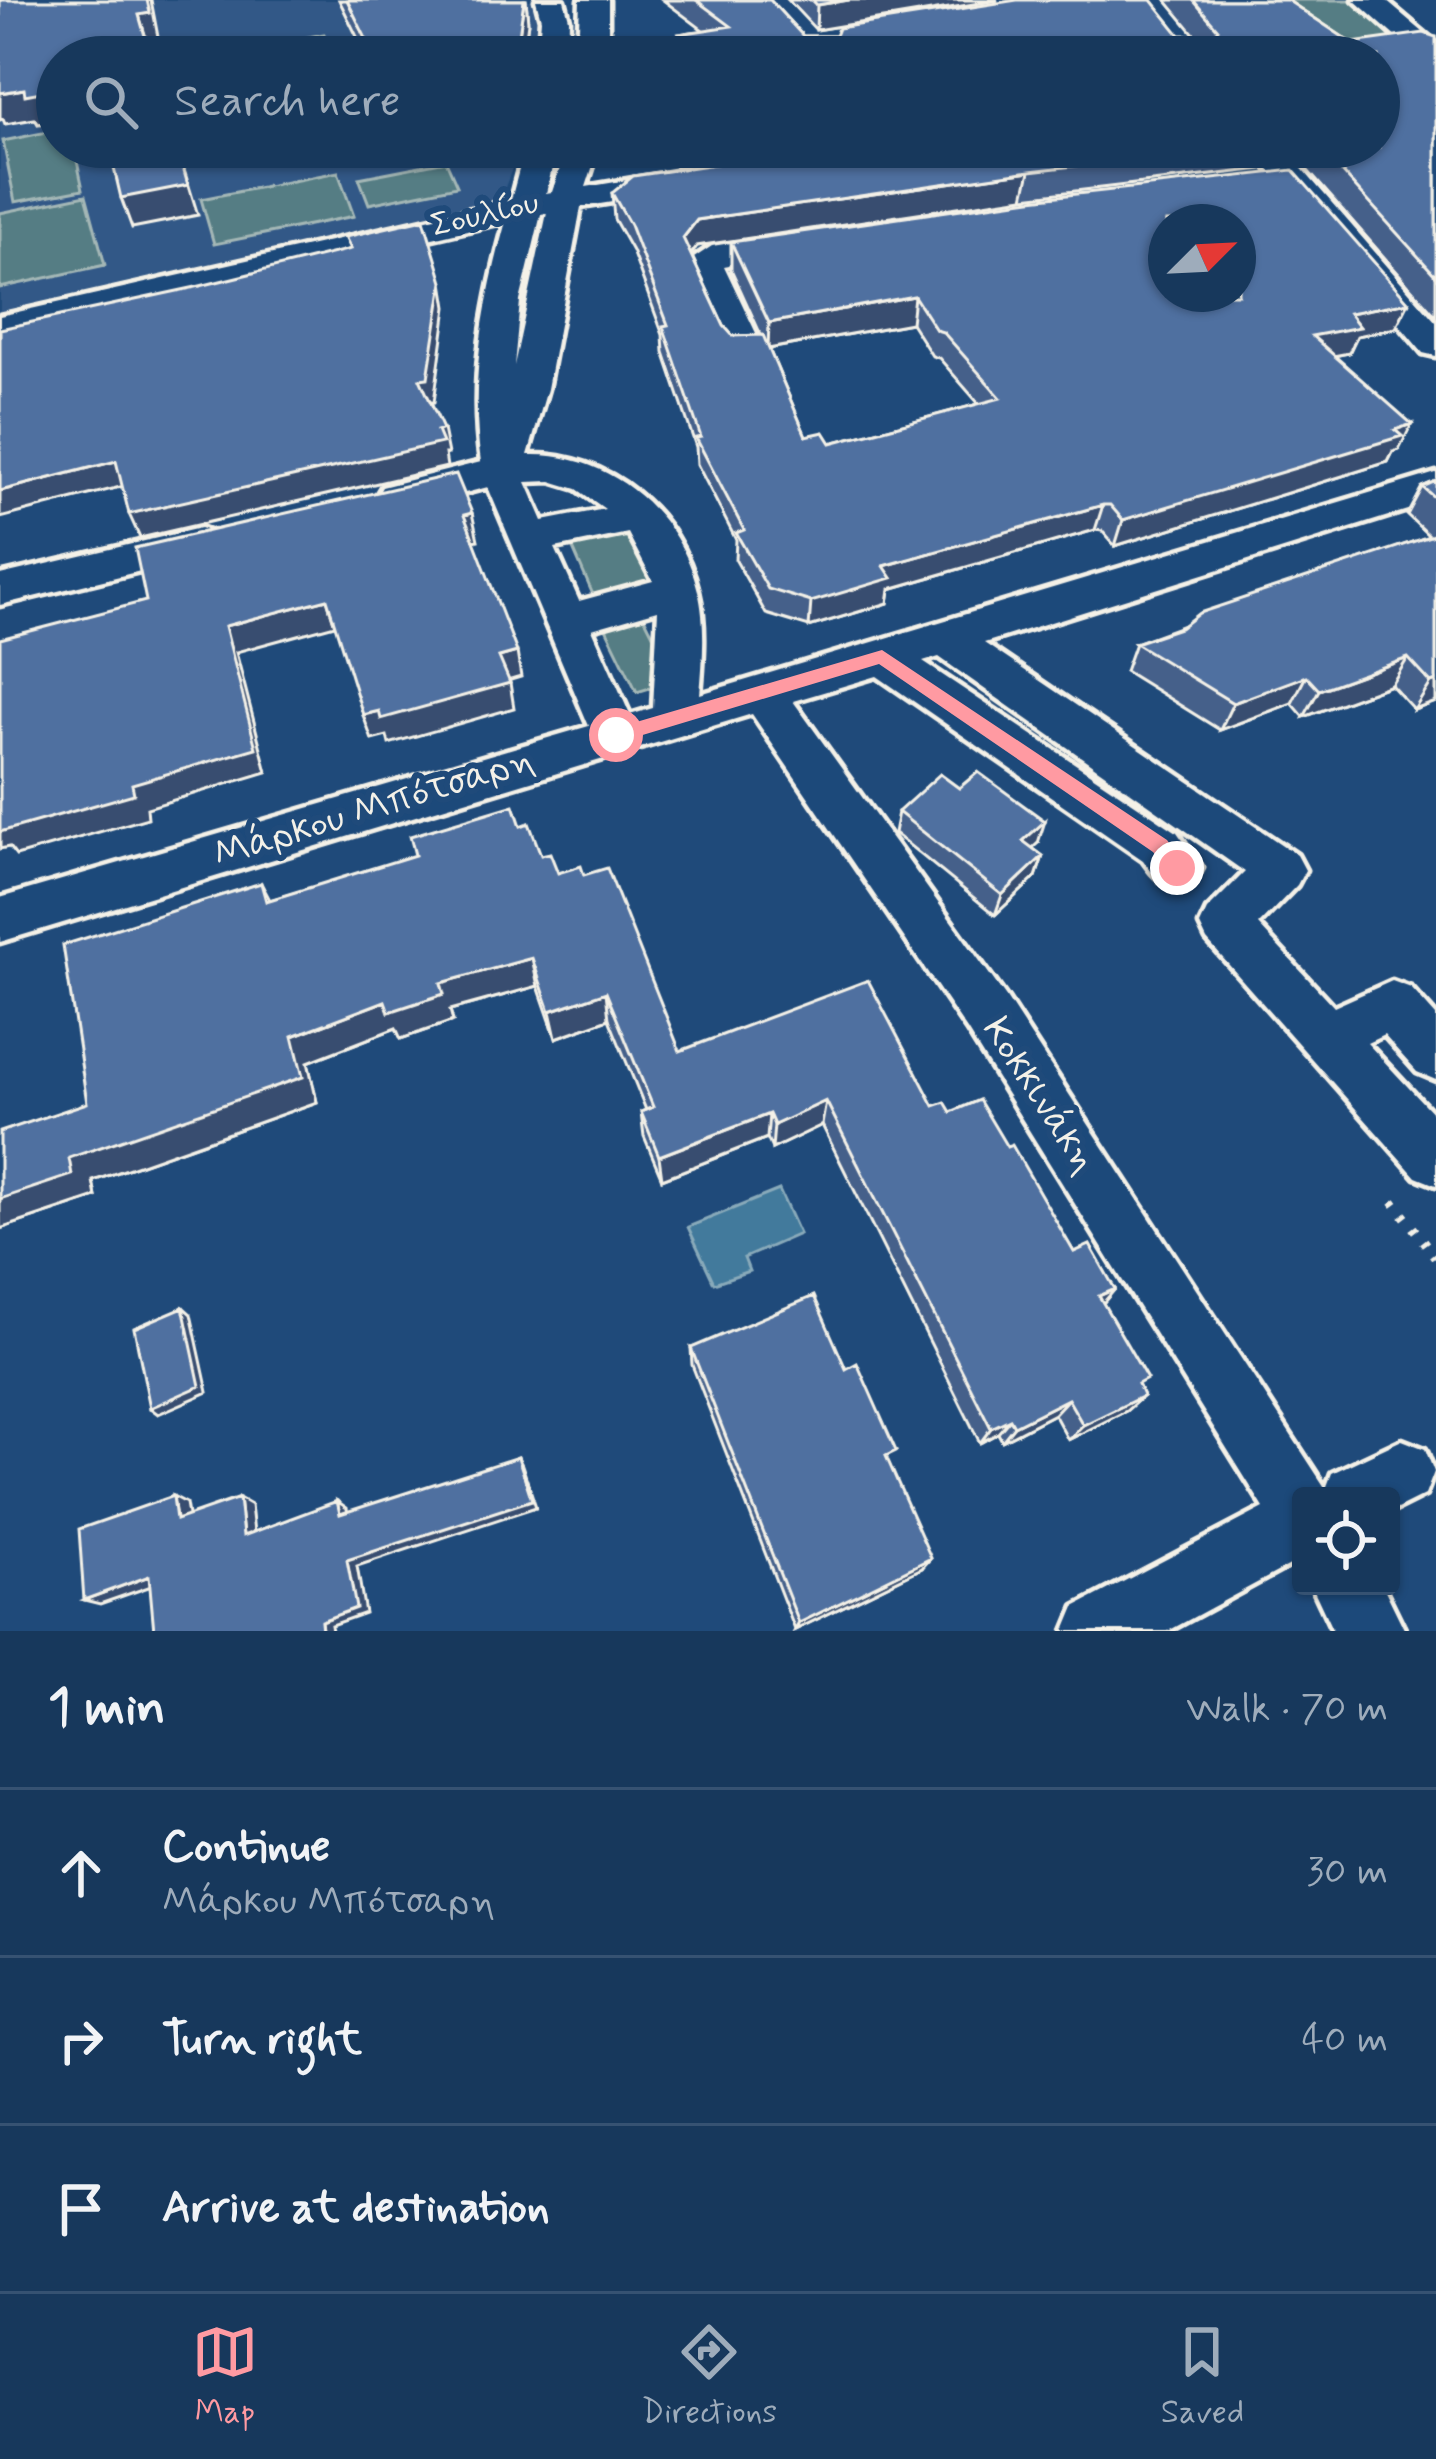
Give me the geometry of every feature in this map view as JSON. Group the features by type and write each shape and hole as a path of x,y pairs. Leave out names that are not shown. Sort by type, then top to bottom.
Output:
{"street":[{"path":"550,0 554,36"},
{"path":"593,36 594,0"},
{"path":"1368,0 1430,48"},
{"path":"1400,50 1430,48"},
{"path":"535,168 502,301 492,408 502,472 616,735"},
{"path":"502,472 526,412 564,198 575,168"},
{"path":"1283,168 1436,345"},
{"name":"Σουλίου","path":"0,327 523,206 723,175"},
{"path":"1248,185 1293,180"},
{"path":"746,350 705,262 724,253 817,240"},
{"path":"365,505 502,472 551,468 584,475 656,533 678,589 684,632 675,719"},
{"name":"Μάρκου Μπότσαρη","path":"0,920 945,639 1436,487"},
{"path":"532,538 638,517"},
{"path":"0,590 228,536"},
{"path":"568,620 678,589"},
{"path":"945,639 1280,870 1226,926 1436,1158"},
{"path":"882,657 1160,846 1177,868"},
{"name":"Κοκκινάκη","path":"762,693 986,1012 1292,1494"},
{"path":"1326,1036 1392,1005 1436,1055"},
{"path":"1100,1631 1292,1529"},
{"path":"1351,1595 1371,1631"}],"shaded area":[{"path":"110,0 539,0 535,36 36,36 36,168 512,168 501,198 0,311 0,18"},
{"path":"779,1190 799,1234 744,1258 749,1271 714,1283 688,1227"}],"green space":[{"path":"1276,0 1355,0 1395,36 1331,36"},
{"path":"36,134 36,168 78,168 83,189 15,202 3,141"},
{"path":"410,168 449,168 457,186 369,204 359,178"},
{"path":"338,172 354,216 214,244 201,199"},
{"path":"86,195 105,265 0,288 0,213"},
{"path":"629,528 655,581 594,597 571,544"},
{"path":"641,611 676,680 637,692 603,622"}],"building":[{"path":"0,0 147,0 150,13 139,15 145,36 36,36 36,93 25,95 24,89 0,93"},
{"path":"347,0 524,0 519,36 365,36"},
{"path":"696,0 770,0 803,36 679,34 731,26"},
{"path":"812,0 849,0 817,5"},
{"path":"1017,0 1152,0 1180,35 1214,36 835,36 838,28"},
{"path":"1193,0 1287,0 1341,36 1214,36 1218,29"},
{"path":"1424,33 1436,37 1436,276 1338,168 1400,168 1400,36"},
{"path":"114,168 183,168 188,185 121,198"},
{"path":"688,168 1056,168 697,220 683,238 724,326 733,336 763,335 806,436 824,432 831,443 1001,398 943,332 936,330 914,296 769,323 731,242 1031,199 1293,170 1409,302 1349,313 1360,327 1312,336 1412,424 1395,430 1402,436 1123,520 1110,505 1103,505 884,566 892,578 811,602 768,589 736,533 744,530 696,438 701,437 663,326 668,325 630,225 612,193 633,176"},
{"path":"424,219 443,282 428,378 420,379 443,429 437,431 442,443 129,514 116,461 0,491 0,329 351,249 345,237"},
{"path":"456,474 472,513 464,515 517,652 499,657 510,683 381,719 379,711 363,715 327,599 225,626 256,748 132,784 134,794 0,832 0,639 146,601 135,548"},
{"path":"1436,481 1436,499 1422,487"},
{"path":"1436,534 1436,681 1431,683 1408,658 1319,690 1306,676 1233,703 1135,643 1180,628 1199,613"},
{"path":"978,772 1045,821 1023,841 1043,856 1002,895 898,812 940,774 959,788"},
{"path":"514,805 521,826 529,823 541,855 550,853 558,873 581,866 584,875 607,868 680,1051 868,980 934,1106 945,1102 951,1112 979,1100 1007,1147 1012,1145 1074,1252 1090,1245 1115,1289 1099,1296 1147,1379 1138,1384 1143,1396 1083,1425 1068,1399 1014,1426 1010,1419 991,1428 826,1101 774,1125 769,1114 659,1156 641,1112 653,1107 606,992 550,1011 532,958 441,983 444,994 389,1012 385,1001 293,1036 303,1077 69,1158 72,1175 0,1199 0,1132 87,1103 63,945 261,883 266,901 415,855 410,836"},
{"path":"814,1296 846,1369 857,1363 896,1451 886,1456 931,1558 799,1623 691,1348"},
{"path":"183,1307 200,1386 150,1408 134,1328"},
{"path":"518,1457 532,1500 347,1560 356,1608 321,1621 322,1631 154,1631 149,1576 84,1600 79,1529 173,1496 176,1520 239,1498 243,1536 337,1501 340,1514"}],"route":[{"path":"616,735 882,657 1160,846 1177,868"}]}
